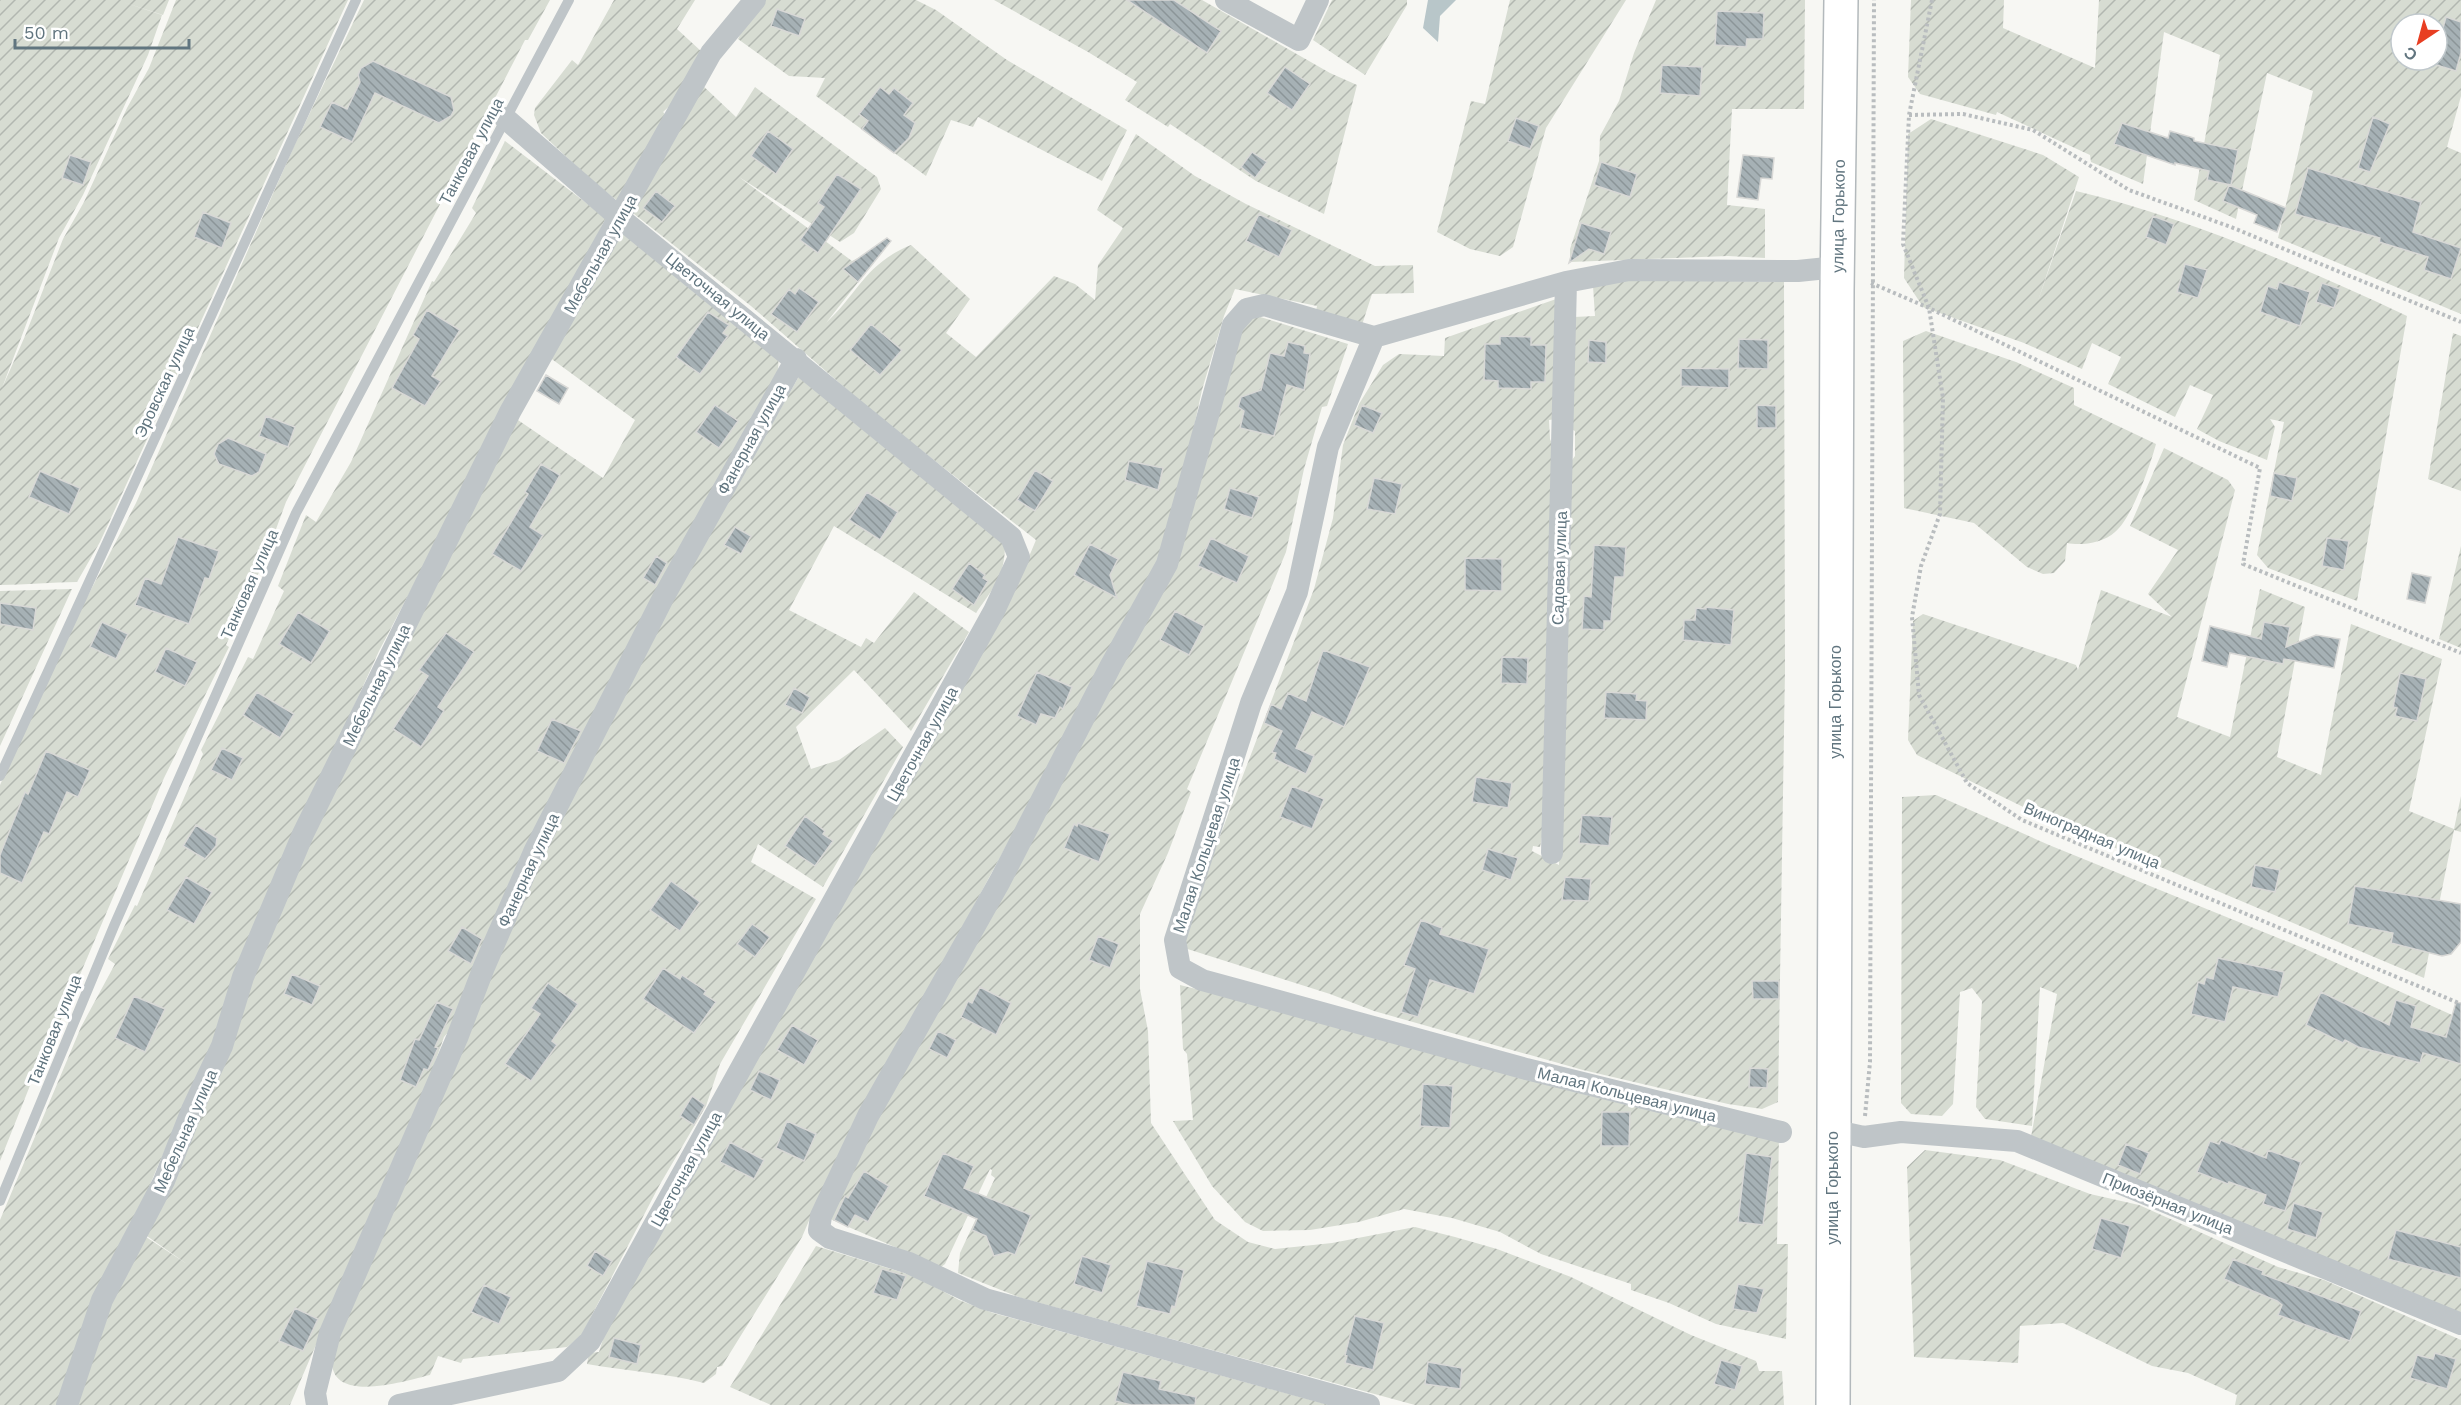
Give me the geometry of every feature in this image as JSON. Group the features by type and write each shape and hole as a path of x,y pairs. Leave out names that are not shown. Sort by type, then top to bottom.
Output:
{"main road":[{"name":"улица Горького","path":"1833,1405 1832,1130 1841,0"}],"street":[{"name":"Мебельная улица","path":"67,1405 102,1300 164,1181 192,1110 222,1047 243,977 303,834 510,412 711,53 755,0"},
{"path":"1226,0 1299,39 1318,0"},
{"name":"Цветочная улица","path":"399,1405 558,1371 590,1341 972,653 1019,557 1011,537 796,359 620,218 505,118"},
{"path":"1369,1405 985,1299 909,1263 830,1238 819,1230 821,1216 868,1116 1000,881 1110,667 1167,564 1233,325 1247,309 1264,305 1374,338 1566,282 1629,270 1798,271 1837,279"},
{"name":"Садовая улица","path":"1552,853 1566,282"},
{"name":"Малая Кольцевая улица","path":"1374,338 1328,447 1297,592 1251,703 1175,940 1180,968 1202,980 1526,1069 1781,1132"},
{"name":"Фанерная улица","path":"317,1405 315,1392 330,1333 457,1038 484,967 536,850 663,598 796,359"},
{"path":"1832,1130 1864,1137"},
{"name":"Приозёрная улица","path":"1864,1137 1901,1132 2017,1141 2461,1324"}],"lane":[{"name":"Эровская улица","path":"0,776 356,0"},
{"name":"Танковая улица","path":"0,1201 114,926 296,513 569,0"}],"path":[{"path":"1864,1137 1870,1062 1874,0"},
{"name":"Виноградная улица","path":"1932,0 1909,115 1903,244 1929,308 1943,398 1940,514 1921,566 1912,617 1919,695 1966,783 2022,820 2461,1004"},
{"path":"1909,115 1963,114 2033,130 2129,190 2231,226 2461,322"},
{"path":"1837,279 1872,283 1929,308 2260,468 2243,564 2461,653"}],"shaded area":[{"path":"0,0 169,0 163,15 123,2 162,15 148,55 83,195 59,238 2,388 63,239 84,202 127,108 149,68 176,0 348,0 100,542 77,582 0,585"},
{"path":"364,0 550,0 528,40 525,40 286,502 265,559 226,645 229,647 164,778 38,1073 35,1073 0,1161 0,785 84,603 136,503 295,144"},
{"path":"614,0 695,0 677,29 715,64 663,112 674,123 700,83 736,117 755,87 877,177 881,189 854,233 840,242 739,177 852,261 860,257 874,262 826,323 873,270 895,253 911,245 970,299 946,333 976,357 1054,276 1075,284 1095,300 1098,265 1123,228 1097,210 1136,134 1195,176 1246,204 1375,266 1413,265 1414,293 1372,294 1361,328 1316,311 1317,306 1235,289 1224,316 1202,390 1168,546 829,1174 802,1237 722,1366 717,1367 716,1374 704,1383 660,1374 587,1364 589,1353 599,1352 604,1336 1020,578 1036,540 875,414 751,306 591,180 541,133 534,115 535,108 572,60 578,65"},
{"path":"764,0 916,0 936,10 1007,60 1127,130 1102,181 978,117 973,127 951,120 926,176 816,96 825,78 789,76 738,39 751,12"},
{"path":"994,0 1202,0 1330,73 1357,85 1324,214 1256,181 1170,124 1168,127 1125,100 1137,82"},
{"path":"1332,0 1407,0 1407,5 1365,75 1313,40"},
{"path":"1428,0 1456,0 1440,16 1438,42 1423,28"},
{"path":"1510,0 1626,0 1546,128 1513,247 1500,256 1470,249 1437,232 1471,101 1485,104"},
{"path":"1656,0 1805,0 1804,109 1732,109 1727,205 1765,209 1765,258 1728,256 1570,262 1570,249 1599,161 1600,136 1619,101 1634,53"},
{"path":"1911,0 2004,0 2003,28 2095,68 2099,0 2461,0 2461,96 2447,147 2461,153 2461,314 2278,238 2313,91 2267,73 2236,219 2194,200 2220,55 2164,32 2143,184 2091,162 2090,155 1997,112 1996,115 1920,94 1908,77"},
{"path":"1931,119 2043,155 2079,177 2038,301 2076,191 2202,229 2286,262 2407,316 2357,601 2268,568 2257,555 2284,422 2270,419 2275,427 2267,460 2219,441 2197,429 2213,395 2190,385 2175,417 2108,384 2121,357 2092,343 2082,369 2024,343 1923,307 1904,278 1908,134"},
{"path":"505,141 606,218 379,651 349,717 217,1036 160,1161 57,1405 0,1405 0,1220 81,1027 115,964 108,959 135,905 137,906 203,754 201,750 248,657 253,659 284,591 278,586 306,515 316,522 351,462 432,281 434,282 476,213 472,208"},
{"path":"624,231 779,352 778,370 450,1030 444,1037 422,1099 290,1405 74,1405 110,1304 143,1235 187,1264 144,1234 273,917 515,418 603,478 635,420 549,357"},
{"path":"1629,279 1784,282 1785,670 1778,1102 1762,1109 1728,1104 1583,1070 1374,1011 1330,994 1178,946 1314,589 1333,518 1343,445 1359,404 1383,365 1399,354 1444,356 1445,338 1559,298 1556,419 1549,420 1550,439 1556,454 1543,832 1540,847 1533,846 1532,851 1559,865 1567,467 1575,456 1575,431 1569,428 1574,317 1595,316 1593,286"},
{"path":"1257,316 1348,344 1327,406 1322,407 1304,469 1286,552 1187,789 1191,792 1168,853 1140,914 1140,989 1148,1031 1151,1123 1215,1220 1248,1242 1275,1249 1332,1243 1415,1227 1497,1249 1571,1277 1691,1335 1756,1361 1759,1371 1782,1371 1784,1405 1415,1405 1021,1298 958,1273 960,1253 995,1178 991,1175 992,1170 990,1169 945,1264 941,1267 830,1219 874,1124 1123,662 1234,344 1250,318"},
{"path":"1926,331 2016,362 2074,388 2074,405 2156,444 2134,504 2115,532 2092,543 2067,543 2065,561 2054,573 2043,574 2027,567 1974,523 1904,508 1903,341"},
{"path":"2453,333 2461,336 2461,491 2428,479"},
{"path":"805,377 1005,544 1001,573 976,613 834,526 789,610 861,647 866,638 874,643 914,592 969,632 911,731 854,670 796,727 811,769 839,760 885,728 903,747 823,887 758,844 751,862 816,899 720,1064 706,1106 659,1186 581,1336 567,1347 463,1359 461,1363 438,1356 430,1375 390,1384 359,1386 345,1383 336,1376 332,1364 335,1347 511,918 667,608 798,378"},
{"path":"2164,448 2228,480 2235,490 2177,717 2230,737 2260,589 2305,607 2277,757 2321,775 2351,624 2442,659 2409,811 2454,829 2461,796 2461,832 2454,830 2424,978 2056,823 1917,755 1908,740 1913,621 1923,614 2076,665 2078,670 2101,590 2172,617 2148,594 2178,550 2130,526"},
{"path":"2461,546 2461,648 2439,639"},
{"path":"72,589 0,746 0,591"},
{"path":"1936,795 2049,845 2303,948 2461,1019 2461,1314 2031,1137 2057,994 2040,987 2032,1126 1985,1119 1976,1107 1982,1001 1972,988 1960,992 1953,1104 1942,1116 1911,1114 1901,1103 1902,797"},
{"path":"1180,985 1779,1134 1777,1244 1788,1244 1786,1339 1716,1324 1669,1303 1631,1290 1631,1284 1541,1254 1500,1232 1452,1218 1404,1209 1359,1222 1310,1230 1263,1231 1245,1222 1212,1186 1173,1121 1193,1120 1187,1054 1183,1049"},
{"path":"1925,1150 2000,1160 2090,1194 2139,1205 2278,1267 2324,1280 2461,1340 2461,1405 2235,1405 2237,1395 2188,1373 2152,1366 2063,1323 2020,1326 2018,1363 1914,1357 1907,1167"},
{"path":"816,1246 917,1277 959,1300 993,1313 1329,1405 771,1405 730,1387"}],"building":[{"path":"1127,0 1174,0 1221,31 1207,53"},
{"path":"777,9 805,19 799,36 771,26"},
{"path":"1717,11 1764,13 1763,39 1747,39 1746,47 1715,45"},
{"path":"2449,18 2461,22 2461,53 2456,71 2449,69"},
{"path":"373,61 451,97 454,110 451,116 439,123 375,93 352,142 320,127 332,102 347,109 360,82 358,75 361,68"},
{"path":"1662,65 1702,67 1700,96 1660,93"},
{"path":"1285,67 1310,84 1292,110 1267,93"},
{"path":"880,87 889,94 894,88 913,103 904,115 915,123 909,138 894,153 862,129 868,121 859,114"},
{"path":"2373,117 2390,124 2370,172 2358,168"},
{"path":"1516,118 1539,126 1530,149 1508,141"},
{"path":"2122,123 2168,138 2170,131 2194,138 2194,141 2238,150 2231,185 2207,180 2209,171 2175,163 2175,165 2114,144"},
{"path":"768,131 793,149 776,174 751,156"},
{"path":"1252,152 1267,162 1255,178 1241,167"},
{"path":"70,155 91,162 83,185 62,178"},
{"path":"1743,155 1774,158 1772,179 1761,178 1758,200 1737,197"},
{"path":"1601,162 1637,174 1630,197 1594,185"},
{"path":"2308,168 2421,202 2413,232 2461,248 2451,279 2424,270 2428,257 2379,242 2380,238 2295,214"},
{"path":"837,174 861,189 818,253 800,240 824,207 818,203"},
{"path":"2229,185 2286,208 2277,232 2254,223 2257,215 2223,201"},
{"path":"656,191 675,206 662,222 643,208"},
{"path":"203,212 231,223 222,248 194,237"},
{"path":"1259,214 1292,230 1279,257 1246,241"},
{"path":"2153,216 2174,224 2166,245 2146,237"},
{"path":"1581,223 1611,232 1604,254 1589,249 1569,263"},
{"path":"887,238 891,241 858,282 843,269"},
{"path":"2185,264 2207,270 2198,298 2177,292"},
{"path":"2279,282 2310,292 2300,326 2260,312 2268,286 2277,289"},
{"path":"2322,283 2340,289 2334,308 2316,302"},
{"path":"799,288 819,302 797,332 771,314 789,289 795,294"},
{"path":"427,310 460,330 432,376 441,381 425,406 392,388 419,339 413,335"},
{"path":"708,312 729,325 723,333 728,336 700,374 676,357"},
{"path":"871,324 902,350 880,375 850,350"},
{"path":"1500,336 1531,337 1531,345 1546,345 1545,382 1531,382 1531,389 1498,388 1498,381 1484,380 1485,344 1500,344"},
{"path":"1739,339 1768,340 1768,369 1738,368"},
{"path":"1589,340 1606,342 1606,363 1588,362"},
{"path":"1288,342 1305,346 1304,353 1310,354 1304,390 1287,385 1274,436 1240,428 1244,411 1238,407 1241,397 1261,390 1270,353 1284,356"},
{"path":"1681,368 1729,369 1729,388 1681,386"},
{"path":"546,375 568,388 559,404 537,391"},
{"path":"715,405 738,421 719,448 696,432"},
{"path":"1362,405 1382,413 1373,433 1354,425"},
{"path":"1757,405 1776,406 1776,428 1757,428"},
{"path":"266,416 295,427 288,447 259,436"},
{"path":"228,438 266,454 259,472 252,476 219,464 214,454 218,444"},
{"path":"1129,461 1163,468 1158,490 1125,480"},
{"path":"541,464 560,475 530,527 543,535 521,571 492,554 528,494 525,492"},
{"path":"1035,470 1053,481 1035,511 1017,500"},
{"path":"40,471 80,488 69,514 29,497"},
{"path":"2274,473 2297,478 2292,501 2270,496"},
{"path":"1374,478 1402,484 1395,514 1367,509"},
{"path":"1230,488 1259,497 1252,518 1224,509"},
{"path":"867,492 898,512 880,540 849,520"},
{"path":"735,527 751,536 741,554 724,545"},
{"path":"178,537 219,551 209,579 205,578 189,624 135,605 145,578 161,584"},
{"path":"1211,538 1249,556 1237,583 1198,566"},
{"path":"2327,538 2349,541 2344,570 2322,566"},
{"path":"1090,544 1118,559 1110,575 1117,598 1074,575"},
{"path":"1594,545 1626,547 1624,577 1615,577 1611,621 1604,621 1604,630 1582,629 1584,596 1591,597"},
{"path":"656,556 667,563 655,585 643,578"},
{"path":"1465,558 1502,559 1502,591 1465,590"},
{"path":"969,563 985,575 983,578 988,581 974,605 952,589"},
{"path":"2412,573 2431,577 2425,603 2407,599"},
{"path":"0,603 36,608 33,630 0,624"},
{"path":"1706,607 1734,610 1731,645 1683,640 1684,620 1695,620 1696,608 1706,609"},
{"path":"1175,611 1204,626 1189,655 1160,640"},
{"path":"298,612 330,631 311,663 279,644"},
{"path":"102,622 128,634 116,659 90,647"},
{"path":"2264,622 2290,627 2286,647 2316,635 2340,639 2334,668 2284,659 2283,664 2230,653 2227,667 2202,661 2210,626 2261,639"},
{"path":"446,633 474,652 438,707 444,711 421,747 393,729 428,676 419,670"},
{"path":"166,648 197,662 185,686 155,672"},
{"path":"1323,650 1370,667 1344,727 1312,712 1296,748 1314,756 1306,774 1274,759 1276,753 1272,752 1282,731 1264,723 1271,704 1281,709 1288,693 1306,701"},
{"path":"1502,657 1528,658 1527,684 1501,683"},
{"path":"1037,672 1072,687 1063,709 1060,707 1055,718 1041,714 1036,725 1017,716"},
{"path":"2400,673 2426,679 2417,721 2395,716 2397,708 2393,707"},
{"path":"794,688 810,697 802,713 785,705"},
{"path":"257,692 294,714 280,738 243,715"},
{"path":"1606,692 1637,694 1636,700 1647,701 1646,720 1604,718"},
{"path":"552,719 581,731 564,763 537,751"},
{"path":"222,748 243,758 232,780 211,770"},
{"path":"46,751 90,770 78,797 67,792 49,834 44,832 22,883 0,873 0,855 25,792 28,794"},
{"path":"1476,777 1512,783 1508,808 1472,802"},
{"path":"1292,786 1324,799 1312,829 1280,817"},
{"path":"1582,815 1612,817 1609,846 1579,843"},
{"path":"805,816 825,831 823,834 833,841 815,866 785,846"},
{"path":"1078,823 1110,834 1099,862 1064,848 1074,824 1077,826"},
{"path":"196,825 217,838 216,846 205,859 183,846"},
{"path":"1488,849 1518,858 1511,880 1482,870"},
{"path":"2255,865 2280,870 2275,892 2251,887"},
{"path":"186,877 212,892 194,924 167,910"},
{"path":"1565,877 1591,879 1589,901 1562,900"},
{"path":"671,881 700,902 680,931 650,910"},
{"path":"2355,886 2461,904 2461,942 2451,954 2442,956 2391,943 2393,933 2348,924"},
{"path":"1421,920 1442,928 1440,934 1489,949 1474,994 1430,980 1418,1017 1401,1012 1415,969 1404,965"},
{"path":"752,924 770,937 755,957 737,944"},
{"path":"462,927 482,939 471,964 448,951"},
{"path":"1098,936 1119,944 1110,968 1089,960"},
{"path":"2218,958 2284,972 2278,997 2233,987 2225,1022 2191,1014 2198,982 2204,984 2206,977 2213,979"},
{"path":"663,968 680,979 682,975 706,991 704,994 716,1002 694,1033 643,999"},
{"path":"292,974 320,986 312,1005 284,994"},
{"path":"1752,981 1779,981 1779,999 1753,999"},
{"path":"548,983 578,1004 552,1041 557,1045 531,1081 505,1064 540,1014 531,1008"},
{"path":"980,987 1011,1003 996,1035 961,1017 968,1001 972,1003"},
{"path":"2321,992 2389,1025 2396,1000 2416,1006 2411,1027 2446,1037 2456,1002 2461,1003 2461,1064 2423,1053 2420,1063 2358,1047 2345,1040 2343,1043 2306,1025"},
{"path":"134,996 165,1009 145,1052 115,1038"},
{"path":"437,1002 453,1009 435,1047 438,1048 428,1070 424,1069 416,1087 400,1080 415,1039 419,1040"},
{"path":"792,1025 818,1040 804,1065 777,1050"},
{"path":"938,1031 956,1040 947,1058 929,1049"},
{"path":"1750,1068 1768,1069 1767,1088 1749,1087"},
{"path":"759,1071 780,1080 771,1100 750,1090"},
{"path":"1423,1084 1453,1086 1450,1128 1420,1126"},
{"path":"692,1096 705,1105 694,1125 680,1116"},
{"path":"1602,1112 1630,1112 1629,1146 1601,1146"},
{"path":"787,1121 816,1134 804,1161 776,1148"},
{"path":"2221,1140 2266,1158 2268,1150 2301,1162 2285,1211 2263,1204 2266,1195 2197,1172 2210,1141 2219,1144"},
{"path":"730,1142 764,1160 754,1179 720,1162"},
{"path":"2126,1144 2149,1153 2140,1174 2118,1165"},
{"path":"943,1153 974,1166 964,1188 1031,1215 1015,1255 1008,1252 994,1256 986,1236 972,1230 977,1219 924,1196"},
{"path":"1746,1153 1772,1157 1763,1225 1738,1222"},
{"path":"864,1171 889,1186 868,1222 855,1215 848,1227 834,1220 845,1196 848,1198"},
{"path":"2294,1203 2323,1212 2316,1238 2287,1229"},
{"path":"2101,1218 2130,1226 2121,1258 2092,1249"},
{"path":"2396,1230 2461,1247 2461,1278 2388,1259"},
{"path":"595,1251 612,1261 603,1276 587,1266"},
{"path":"1082,1256 1111,1265 1102,1293 1074,1284"},
{"path":"2233,1259 2263,1271 2262,1274 2361,1311 2350,1341 2278,1315 2282,1305 2277,1301 2224,1279"},
{"path":"1147,1261 1184,1270 1175,1307 1172,1306 1170,1314 1136,1306"},
{"path":"882,1269 906,1276 897,1300 873,1293"},
{"path":"1738,1284 1764,1289 1757,1313 1733,1309"},
{"path":"484,1285 511,1297 499,1324 471,1312"},
{"path":"295,1308 318,1319 303,1351 279,1341"},
{"path":"1355,1316 1384,1323 1373,1370 1345,1363"},
{"path":"614,1338 641,1345 637,1364 609,1357"},
{"path":"2435,1353 2456,1359 2447,1389 2410,1378 2417,1355 2433,1359"},
{"path":"1721,1360 1742,1366 1735,1390 1714,1384"},
{"path":"1428,1362 1462,1368 1460,1389 1425,1384"},
{"path":"1123,1372 1161,1381 1159,1389 1196,1397 1195,1405 1131,1405 1115,1401"}]}
